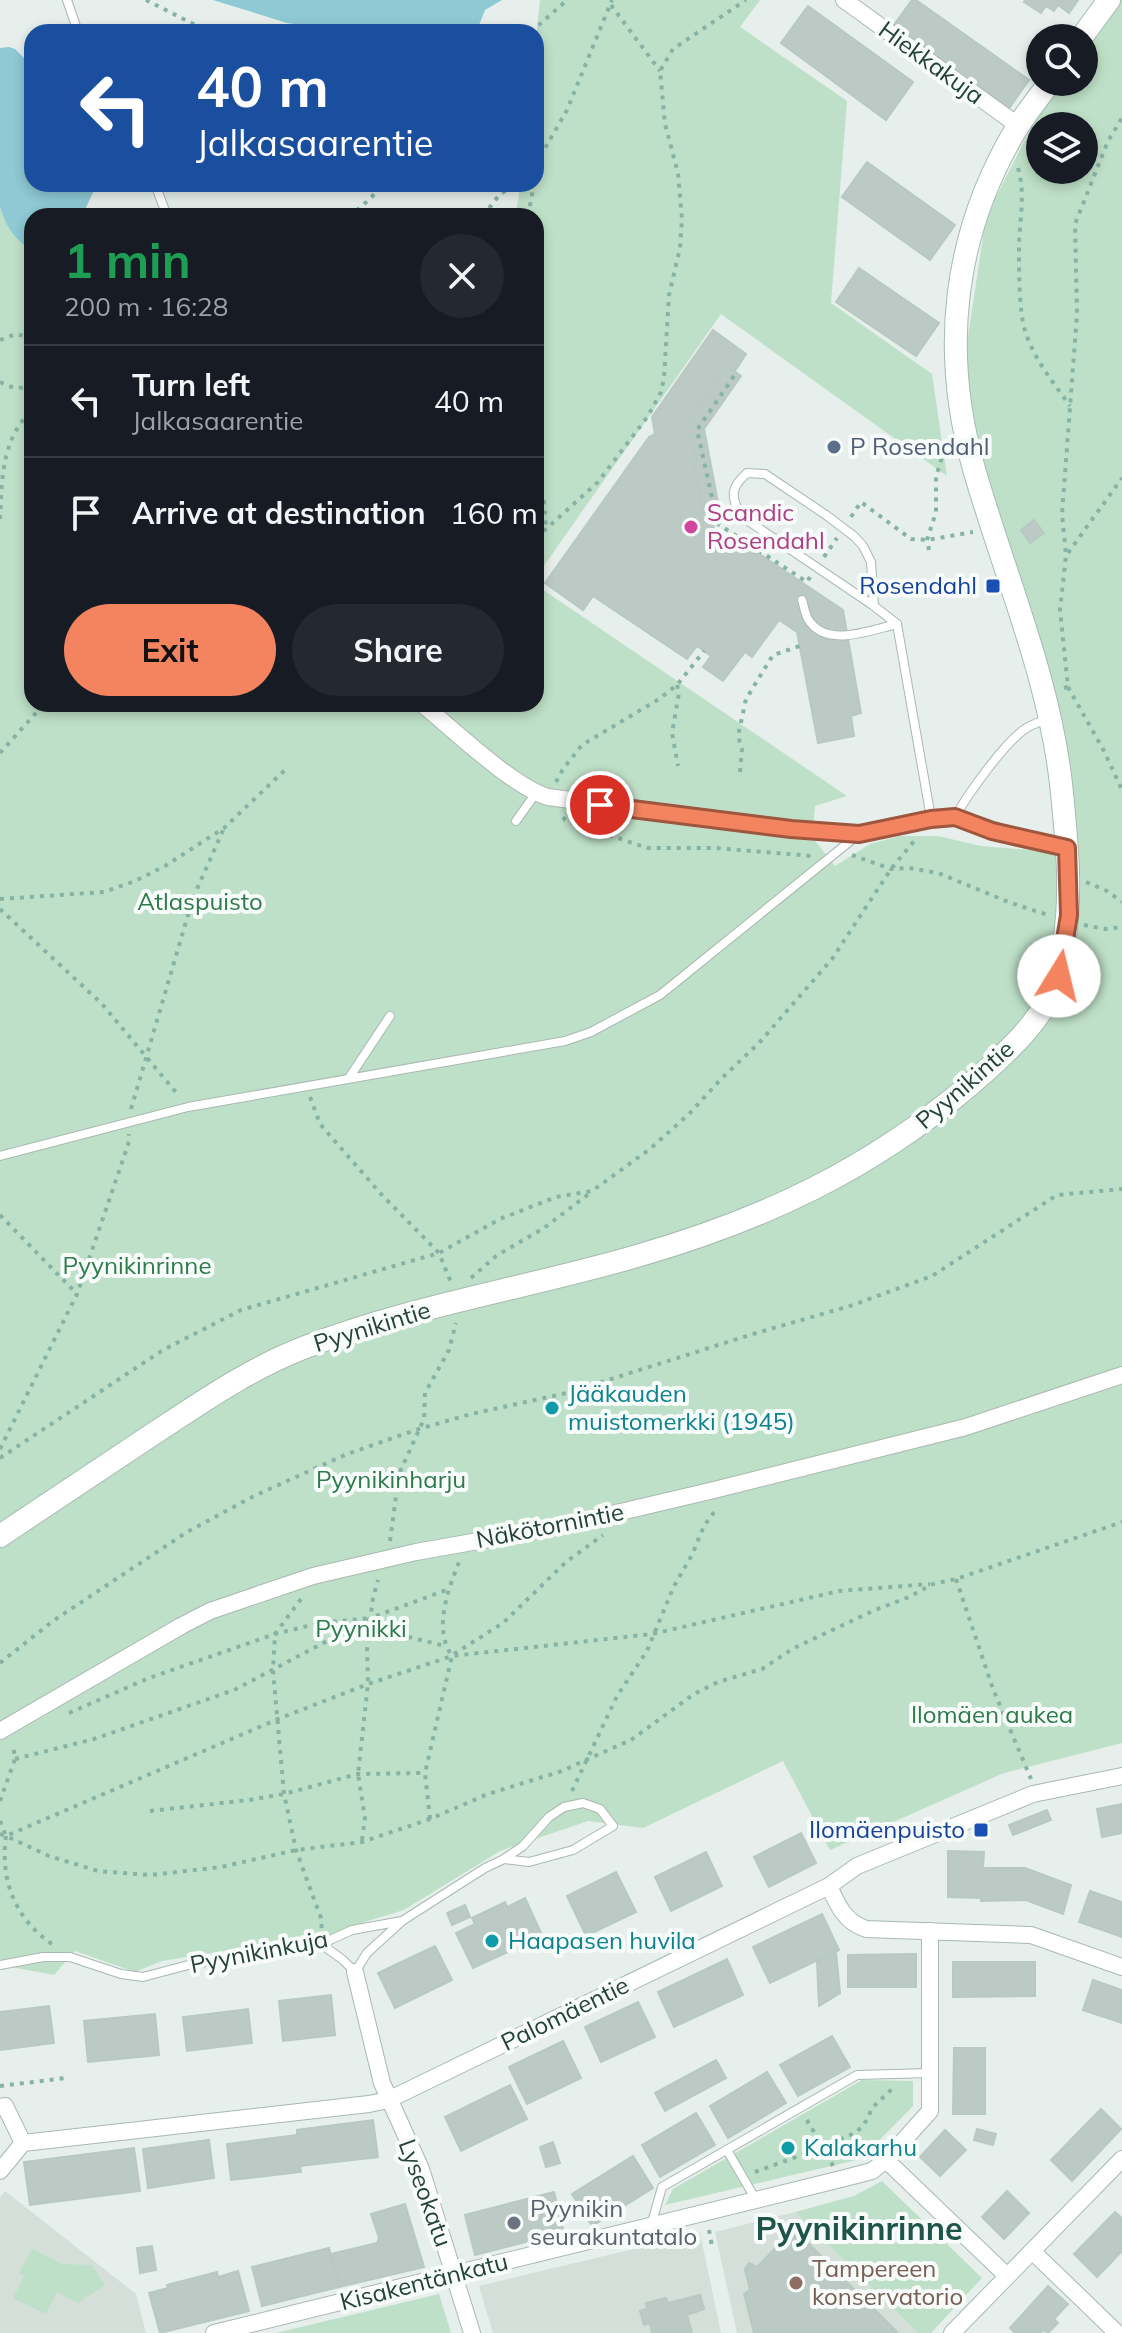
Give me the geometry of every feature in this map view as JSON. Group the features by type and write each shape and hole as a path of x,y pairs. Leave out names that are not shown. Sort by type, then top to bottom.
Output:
{"street":[{"name":"Hiekkakuja","path":"844,0 1019,126"},
{"path":"1091,24 1109,0"},
{"name":"Pyynikintie","path":"0,1536 247,1374 300,1349 356,1329 637,1256 713,1231 804,1194 882,1151 950,1102 1006,1052 1034,1020 1059,976 1067,922 1067,848 1059,763 1050,717 1057,690 973,467 960,407 954,356 957,308 968,238 994,171 1040,96"},
{"path":"432,712 496,765 542,795 791,829 859,834 955,817 992,831 1067,848"},
{"name":"Näkötornintie","path":"0,1731 210,1611 313,1576 388,1558 557,1527 951,1431 1122,1375"},
{"name":"Palomäentie","path":"23,2143 388,2100 829,1886 857,1866 1033,1794 1122,1776"},
{"path":"829,1886 846,1918 866,1929 1031,1935 1122,1967"},
{"path":"930,1931 930,2111 886,2160 1007,2276"},
{"name":"Lyseokatu","path":"355,1972 382,2083 421,2169 472,2333"},
{"path":"0,2107 5,2106 23,2143 0,2171"},
{"path":"952,2333 1122,2159"},
{"name":"Kisakentänkatu","path":"214,2333 841,2179 872,2171 886,2160"},
{"path":"1032,2251 1117,2333"}],"lane":[{"path":"67,0 75,24"},
{"path":"874,606 871,562 863,546 843,528 765,474 747,473 738,481 733,490 741,516 897,624 931,819"},
{"path":"802,600 809,620 826,635 847,635 897,624"},
{"path":"955,817 977,783 1010,744 1026,728 1050,717"},
{"path":"516,821 542,795"},
{"path":"0,1156 188,1107 565,1041 591,1032 660,995 859,834"},
{"path":"349,1078 390,1016"},
{"name":"Pyynikinkuja","path":"0,1965 43,1957 70,1957 121,1974 143,1977 192,1964 321,1944 352,1930 402,1921 523,1846 549,1817 564,1807 583,1803 600,1809 613,1826 573,1850 529,1862 504,1859"},
{"path":"321,1944 355,1972 367,1953 402,1921"},
{"path":"651,2226 662,2187 857,2075 930,2073"},
{"path":"727,2150 756,2200"}],"path":[{"path":"146,0 193,24"},
{"path":"540,24 567,0"},
{"path":"660,71 673,49 746,0"},
{"path":"546,529 598,482 648,416 661,392 664,378 669,295 680,248 682,219 678,173 665,124 660,71 611,2"},
{"path":"544,150 567,110 611,2"},
{"path":"1122,118 1108,141 1075,224 1077,314 1062,514 1066,555 1057,690 1104,751 1122,790"},
{"path":"1016,161 1021,180 1019,247 1024,329 1038,360 1070,406"},
{"path":"360,208 377,192"},
{"path":"489,208 503,192"},
{"path":"0,340 16,334 24,336"},
{"path":"0,382 11,388 24,387"},
{"path":"0,519 3,470 16,428 24,419"},
{"path":"929,550 927,540 936,512 936,477 949,435"},
{"path":"1066,555 1122,478"},
{"path":"544,502 546,529"},
{"path":"807,582 861,502 911,539 927,540 976,532"},
{"path":"740,772 742,749 738,736 746,699 773,655 800,646"},
{"path":"704,651 677,685 582,745 542,795 565,820 647,848 716,848 832,858 852,855 891,869 909,868 938,873 1067,922 1105,929 1122,927"},
{"path":"677,685 679,693 672,733 678,766"},
{"path":"0,753 37,712"},
{"path":"0,899 104,892 135,881 165,866 224,828 286,769"},
{"path":"362,1842 365,1818 358,1774 368,1684 367,1645 379,1574 388,1558 399,1474 424,1419 425,1393 449,1350 464,1286 496,1256 544,1228 650,1149 759,1043 832,959 891,869 931,819"},
{"path":"0,1449 77,1294 128,1145 129,1123 146,1057 193,898 224,828"},
{"path":"1069,874 1107,891 1122,902"},
{"path":"0,909 102,1004 188,1107"},
{"path":"306,1086 320,1124 381,1194 439,1253 459,1302"},
{"path":"0,1663 53,1621 187,1532 254,1496 347,1454 419,1429 567,1393 850,1306 932,1276 1057,1195 1122,1189"},
{"path":"0,1458 163,1350 241,1310 439,1253 500,1219 556,1197 592,1191"},
{"path":"0,1215 77,1294"},
{"path":"0,1431 11,1428"},
{"path":"564,1807 617,1696 647,1651 652,1634 704,1526 721,1503"},
{"path":"6,1836 278,1719 452,1656 652,1634 839,1591 933,1584 956,1579 1122,1522"},
{"path":"430,1819 425,1773 452,1656 503,1623 566,1562 604,1534"},
{"path":"452,1656 445,1646 442,1633 449,1589 467,1543"},
{"path":"313,1576 275,1634 273,1670 284,1794 296,1850 321,1918 321,1944"},
{"path":"956,1579 993,1689 1033,1783"},
{"path":"0,1834 49,1856 98,1871 151,1875 221,1867 296,1850 362,1842 430,1819 488,1794 562,1771 631,1740 694,1694 718,1682 762,1669 794,1648 933,1584"},
{"path":"0,1801 15,1759 94,1739 234,1690 371,1618 449,1589"},
{"path":"63,1716 149,1678 275,1634 320,1623 371,1618 409,1637 445,1646"},
{"path":"150,1811 284,1794 358,1774 425,1773"},
{"path":"0,1821 6,1836 2,1859 9,1889 20,1915 39,1936 70,1957"},
{"path":"743,2177 857,2132 872,2108 909,2073"},
{"path":"0,2086 66,2078"},
{"path":"799,2108 841,2179"},
{"path":"709,2230 712,2246"}],"shaded area":[{"path":"5,2191 136,2294 146,2333 0,2333 0,2198"},
{"name":"Tampereen konservatorio","path":"795,2212 918,2333 737,2333 715,2232"},
{"path":"700,2233 721,2333 493,2333 479,2286"}],"green space":[{"path":"540,0 760,0 740,27 847,101 831,303 932,374 947,476 721,314 544,566 544,208 517,208 519,192 544,192 544,24 537,24"},
{"name":"Pyynikinharju","path":"1117,0 1122,0 1122,1743 1004,1773 830,1850 783,1761 643,1828 588,1821 500,1851 404,1910 361,1923 323,1944 260,1945 162,1961 135,1972 75,1951 54,1975 0,1965 0,207 12,232 24,244 24,712 544,712 544,590 847,796 815,806 812,837 835,866 870,844 900,836 938,836 981,846 1079,854 1054,686 983,495 963,371 986,216 1026,138 1026,184 1098,184 1098,112 1039,112 1049,96 1098,96 1098,26"},
{"path":"862,2080 913,2081 913,2106 861,2159 665,2205 673,2189"},
{"path":"882,2181 982,2278 931,2333 918,2333 795,2212 854,2196"},
{"path":"32,2249 62,2264 92,2265 105,2285 78,2303 57,2292 46,2314 13,2298 24,2276 19,2273"},
{"path":"439,2294 451,2333 276,2333"}],"water":[{"path":"213,0 502,0 485,10 479,24 287,23"},
{"path":"0,48 15,49 24,58 24,192 93,192 86,208 24,208 24,244 12,232 0,207"}],"building":[{"path":"912,0 916,0 1026,78 1026,84 1007,111 891,29"},
{"path":"1025,0 1078,0 1069,13 1058,5 1054,11 1046,6 1041,13"},
{"path":"808,6 913,82 886,120 781,43"},
{"path":"867,162 955,225 930,260 842,197"},
{"path":"859,268 939,323 916,356 836,302"},
{"path":"713,330 746,354 735,371 727,366 688,424 697,462 693,462 703,512 711,511 715,535 732,546 737,539 843,610 861,713 851,716 854,736 818,743 797,632 779,620 752,657 745,652 723,681 703,667 711,656 697,646 687,659 593,596 583,610 545,583 649,437 655,434 652,417"},
{"path":"727,366 741,376 704,429 720,513 712,515 711,511 703,512 693,462 697,462 688,424"},
{"path":"1034,520 1044,533 1030,543 1021,530"},
{"path":"1122,1804 1122,1833 1102,1837 1097,1809"},
{"path":"1047,1810 1051,1820 1013,1835 1009,1825"},
{"path":"801,1833 816,1863 769,1887 754,1857"},
{"path":"948,1851 984,1852 983,1868 1025,1868 1071,1885 1063,1914 1026,1900 981,1901 981,1898 948,1897"},
{"path":"706,1852 722,1886 671,1911 655,1877"},
{"path":"616,1872 636,1912 586,1936 567,1896"},
{"path":"1090,1891 1122,1902 1122,1937 1079,1922"},
{"name":"Haapasen huvila","path":"525,1898 541,1933 473,1968 456,1933 475,1924 472,1918 505,1902 507,1907"},
{"path":"465,1905 470,1917 452,1925 447,1913"},
{"path":"822,1914 839,1950 770,1983 753,1947"},
{"path":"435,1946 452,1980 395,2008 378,1973"},
{"path":"836,1952 840,1993 819,2006 817,1961"},
{"path":"916,1954 916,1987 848,1987 848,1955"},
{"path":"727,1959 743,1995 674,2027 658,1992"},
{"path":"953,1962 1035,1962 1035,1996 953,1997"},
{"path":"1093,1980 1122,1990 1122,2023 1083,2010"},
{"path":"331,1995 335,2035 283,2041 279,2001"},
{"path":"638,2002 655,2037 601,2062 585,2027"},
{"path":"49,2006 54,2043 0,2050 0,2012"},
{"path":"248,2009 252,2043 187,2051 183,2017"},
{"path":"155,2014 159,2055 88,2062 84,2021"},
{"path":"832,2036 850,2067 798,2096 780,2065"},
{"path":"563,2041 581,2078 527,2104 509,2067"},
{"path":"954,2048 985,2048 985,2114 953,2114"},
{"path":"716,2060 726,2078 665,2111 655,2093"},
{"path":"767,2072 786,2103 728,2138 710,2106"},
{"path":"510,2085 527,2119 461,2151 445,2117"},
{"path":"1101,2109 1121,2129 1072,2181 1051,2160"},
{"path":"696,2113 715,2145 660,2177 642,2145"},
{"path":"373,2120 378,2157 300,2166 301,2172 231,2180 227,2144 297,2135 297,2130"},
{"path":"977,2129 996,2134 993,2145 974,2140"},
{"path":"945,2130 966,2150 940,2176 920,2157"},
{"path":"209,2140 214,2178 148,2188 143,2149"},
{"path":"553,2142 560,2163 546,2167 540,2147"},
{"path":"134,2148 140,2191 30,2205 24,2162"},
{"path":"633,2156 653,2188 592,2226 572,2194"},
{"path":"1007,2191 1029,2213 1004,2239 982,2217"},
{"name":"Pyynikin seurakuntatalo","path":"554,2192 564,2232 475,2255 465,2215"},
{"path":"405,2204 424,2267 339,2287 331,2254 377,2243 379,2238 371,2214"},
{"path":"1115,2212 1122,2218 1122,2251 1097,2277 1074,2254"},
{"name":"Tampereen konservatorio","path":"794,2229 898,2333 754,2333 744,2294 750,2290 745,2269 749,2263 757,2267"},
{"path":"152,2246 156,2270 140,2273 137,2248"},
{"path":"329,2248 339,2287 262,2306 252,2267"},
{"path":"238,2271 249,2311 160,2333 149,2293 217,2272 218,2277"},
{"path":"1048,2286 1068,2304 1054,2319 1058,2323 1048,2333 1043,2330 1041,2333 1015,2333 1010,2328"},
{"path":"700,2295 704,2309 687,2315 692,2333 652,2333 650,2323 644,2325 640,2311 647,2309 646,2303 666,2298 668,2303"}],"place":[{"name":"P Rosendahl","path":"834,447"},
{"name":"Scandic Rosendahl","path":"691,527"},
{"name":"Rosendahl","path":"993,586"},
{"name":"Jääkauden muistomerkki (1945)","path":"552,1408"},
{"name":"Ilomäenpuisto","path":"981,1830"},
{"name":"Haapasen huvila","path":"492,1941"},
{"name":"Kalakarhu","path":"788,2148"},
{"name":"Pyynikin seurakuntatalo","path":"514,2223"},
{"name":"Tampereen konservatorio","path":"796,2283"}],"district":[{"name":"Pyynikinrinne","path":"859,2229"}],"route":[{"path":"600,805 791,829 859,834 955,817 992,831 1067,848 1069,915 1059,976"}],"park label":[{"name":"Atlaspuisto","path":"200,902"},
{"name":"Pyynikki","path":"361,1629"},
{"name":"Ilomäen aukea","path":"992,1715"}]}
